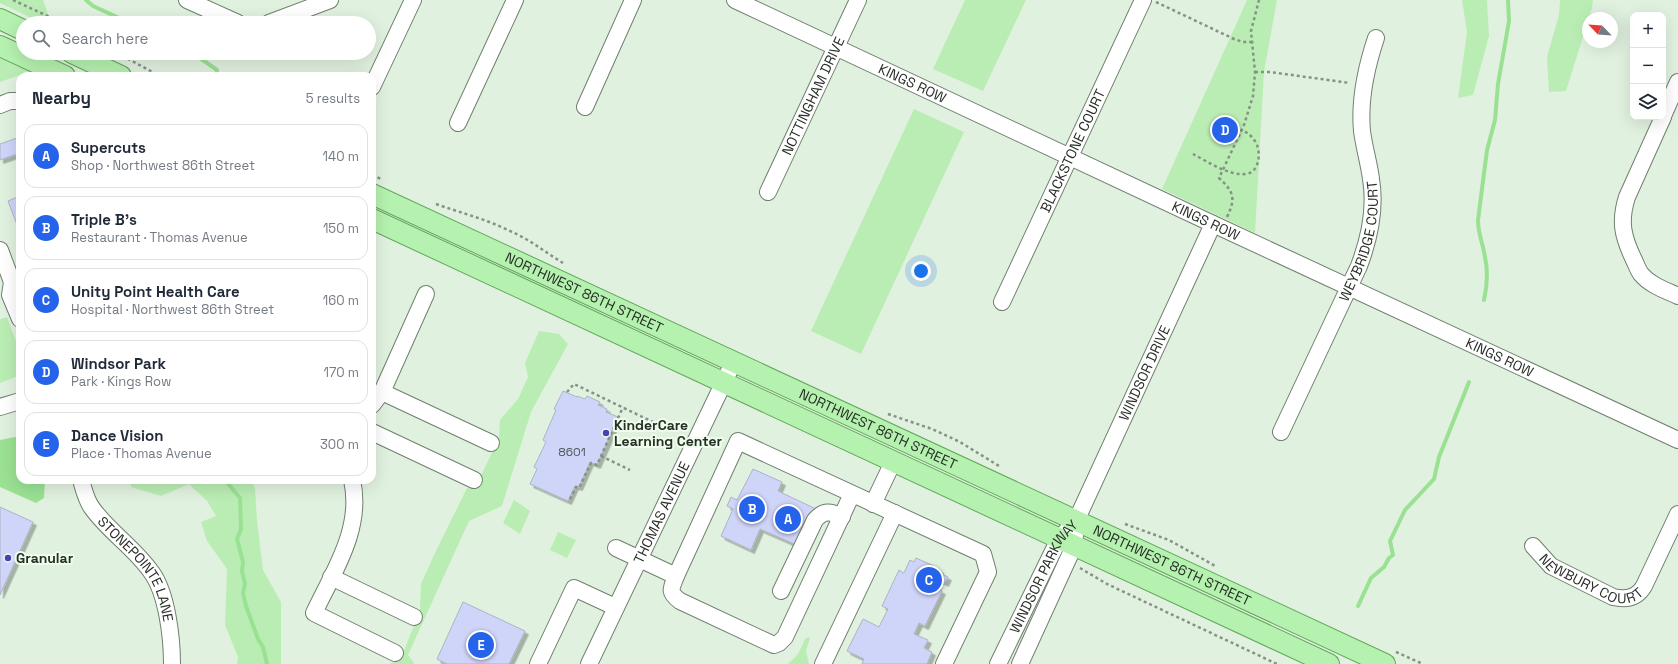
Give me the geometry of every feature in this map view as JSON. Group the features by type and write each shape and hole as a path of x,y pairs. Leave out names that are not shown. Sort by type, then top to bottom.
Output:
{"main road":[{"path":"0,19 16,27"},
{"path":"0,46 16,53"},
{"path":"30,60 56,72"},
{"path":"87,60 112,72"},
{"name":"NORTHWEST 86TH STREET","path":"379,188 734,361 1385,664"},
{"name":"NORTHWEST 86TH STREET","path":"376,222 1330,664"}],"street":[{"path":"187,0 222,16"},
{"path":"279,16 291,7 330,0"},
{"path":"376,79 413,0"},
{"path":"458,123 515,0"},
{"path":"585,107 633,0"},
{"name":"KINGS ROW","path":"735,0 1678,440"},
{"name":"NOTTINGHAM DRIVE","path":"768,192 858,0"},
{"name":"BLACKSTONE COURT","path":"1002,302 1070,157 1148,0"},
{"name":"WEYBRIDGE COURT","path":"1281,432 1349,287 1366,247 1371,226 1373,204 1371,180 1362,130 1362,106 1369,59 1376,38"},
{"path":"1666,110 1678,82"},
{"path":"0,105 10,101 16,101"},
{"path":"1662,120 1627,197 1623,209 1622,224 1626,242 1640,273 1651,283 1678,296"},
{"name":"WINDSOR DRIVE","path":"1076,521 1218,226"},
{"path":"0,250 12,282 10,295 16,309"},
{"path":"426,294 377,399 491,443"},
{"name":"THOMAS AVENUE","path":"589,664 734,361"},
{"path":"0,407 16,402"},
{"path":"376,434 474,480"},
{"path":"852,494 785,637 780,643 774,645 680,601 673,595 671,588 676,576 738,441 983,554 988,572 944,664"},
{"path":"873,504 893,462"},
{"name":"STONEPOINTE LANE","path":"82,484 91,507 100,518 140,557 153,574 165,606 172,664"},
{"path":"353,484 355,501 353,524 346,546 314,613 395,653"},
{"path":"781,591 815,520 826,512 832,512 842,516"},
{"path":"823,664 895,514"},
{"name":"NEWBURY COURT","path":"1533,546 1551,566 1613,597 1622,599 1630,598 1637,595 1644,586 1678,514"},
{"name":"WINDSOR PARKWAY","path":"998,664 1066,542 1076,521"},
{"name":"WINDSOR PARKWAY","path":"1020,664 1066,542"},
{"path":"616,548 676,576"},
{"path":"331,577 414,617"},
{"path":"538,664 574,588 616,607"}],"path":[{"path":"13,0 48,16"},
{"path":"1148,0 1234,39 1243,42 1252,42"},
{"path":"1218,226 1233,201 1231,190 1219,178 1242,130 1253,96 1256,72 1252,42 1253,21 1259,0"},
{"path":"130,60 153,72"},
{"path":"1256,72 1270,72 1364,85"},
{"path":"1193,154 1224,169 1236,173 1246,174 1254,170 1259,154 1255,142 1248,133 1242,130"},
{"path":"430,202 486,220 511,231 569,267"},
{"path":"567,392 574,384 653,422"},
{"path":"595,400 597,395"},
{"path":"570,499 576,487 579,488 591,463 597,465 623,407"},
{"path":"886,413 932,429 960,442 1000,466"},
{"path":"601,456 630,470"},
{"path":"1081,568 1107,584 1277,664"}],"shaded area":[{"path":"0,0 43,0 49,16 27,16 0,3"},
{"path":"965,0 1026,0 983,91 933,69"},
{"path":"1247,0 1277,0 1264,72 1255,233 1162,189"},
{"path":"1462,0 1487,0 1489,36 1473,95 1458,98 1467,32"},
{"path":"1560,0 1593,0 1591,12 1582,12 1582,40 1566,91 1549,92 1547,57 1559,15"},
{"path":"0,53 34,70 28,72 16,72 16,76 0,82"},
{"path":"914,109 964,132 861,354 811,331"},
{"path":"7,317 16,341 16,377 0,383 0,319"},
{"path":"539,331 559,334 568,344 531,412 502,506 469,521 408,655 414,663 389,664 400,660 420,611 421,584 434,555 467,488 477,484 499,438 500,420 518,399 528,377 525,363"},
{"path":"16,437 16,484 45,484 44,498 36,503 0,487 0,440"},
{"path":"131,484 189,484 161,496 131,487"},
{"path":"189,484 252,484 255,488 257,521 263,570 281,602 281,664 237,664 238,657 225,625 227,569 207,541 201,522 216,516 207,501"},
{"path":"514,500 530,511 520,534 503,523"},
{"path":"558,532 576,540 567,558 550,550"},
{"path":"808,637 810,638 806,651 809,664 788,664 798,654 805,639"}],"building":[{"path":"16,138 16,154 0,160 0,144"},
{"path":"16,198 16,222 8,201"},
{"path":"563,391 585,399 587,396 600,402 598,405 607,409 606,412 618,417 597,465 590,462 579,487 575,486 568,501 530,484 537,469 534,467 546,442 543,440 556,410 554,409"},
{"path":"753,469 782,482 778,491 816,509 799,546 760,529 751,550 721,536 733,509 727,506 731,497 737,500"},
{"name":"Granular","path":"0,507 33,522 0,595"},
{"path":"916,558 934,566 940,570 939,573 948,577 945,583 939,580 936,588 942,591 925,626 919,623 914,634 928,640 924,648 932,652 927,664 862,664 864,659 847,651 863,619 879,627 888,609 882,606 899,570 904,573 910,560 914,562"},
{"path":"463,602 525,631 509,664 447,664 437,659"}],"waterway":[{"path":"86,0 93,6 115,16"},
{"path":"1484,300 1487,268 1478,220 1487,150 1495,120 1498,84 1509,21 1508,0"},
{"path":"203,60 217,70 217,72"},
{"path":"1358,606 1371,578 1384,567 1389,558 1393,555 1390,541 1405,510 1434,479 1439,457 1469,382"},
{"path":"228,484 240,498 241,529 237,539 243,562 242,571 245,584 243,593 258,639 263,647 267,664"}],"place":[{"name":"Windsor Park","path":"1225,130"},
{"name":"KinderCare Learning Center","path":"606,433"},
{"name":"Triple B's","path":"752,509"},
{"name":"Supercuts","path":"788,519"},
{"name":"Granular","path":"8,558"},
{"name":"Unity Point Health Care","path":"929,580"},
{"name":"Dance Vision","path":"481,645"}]}
